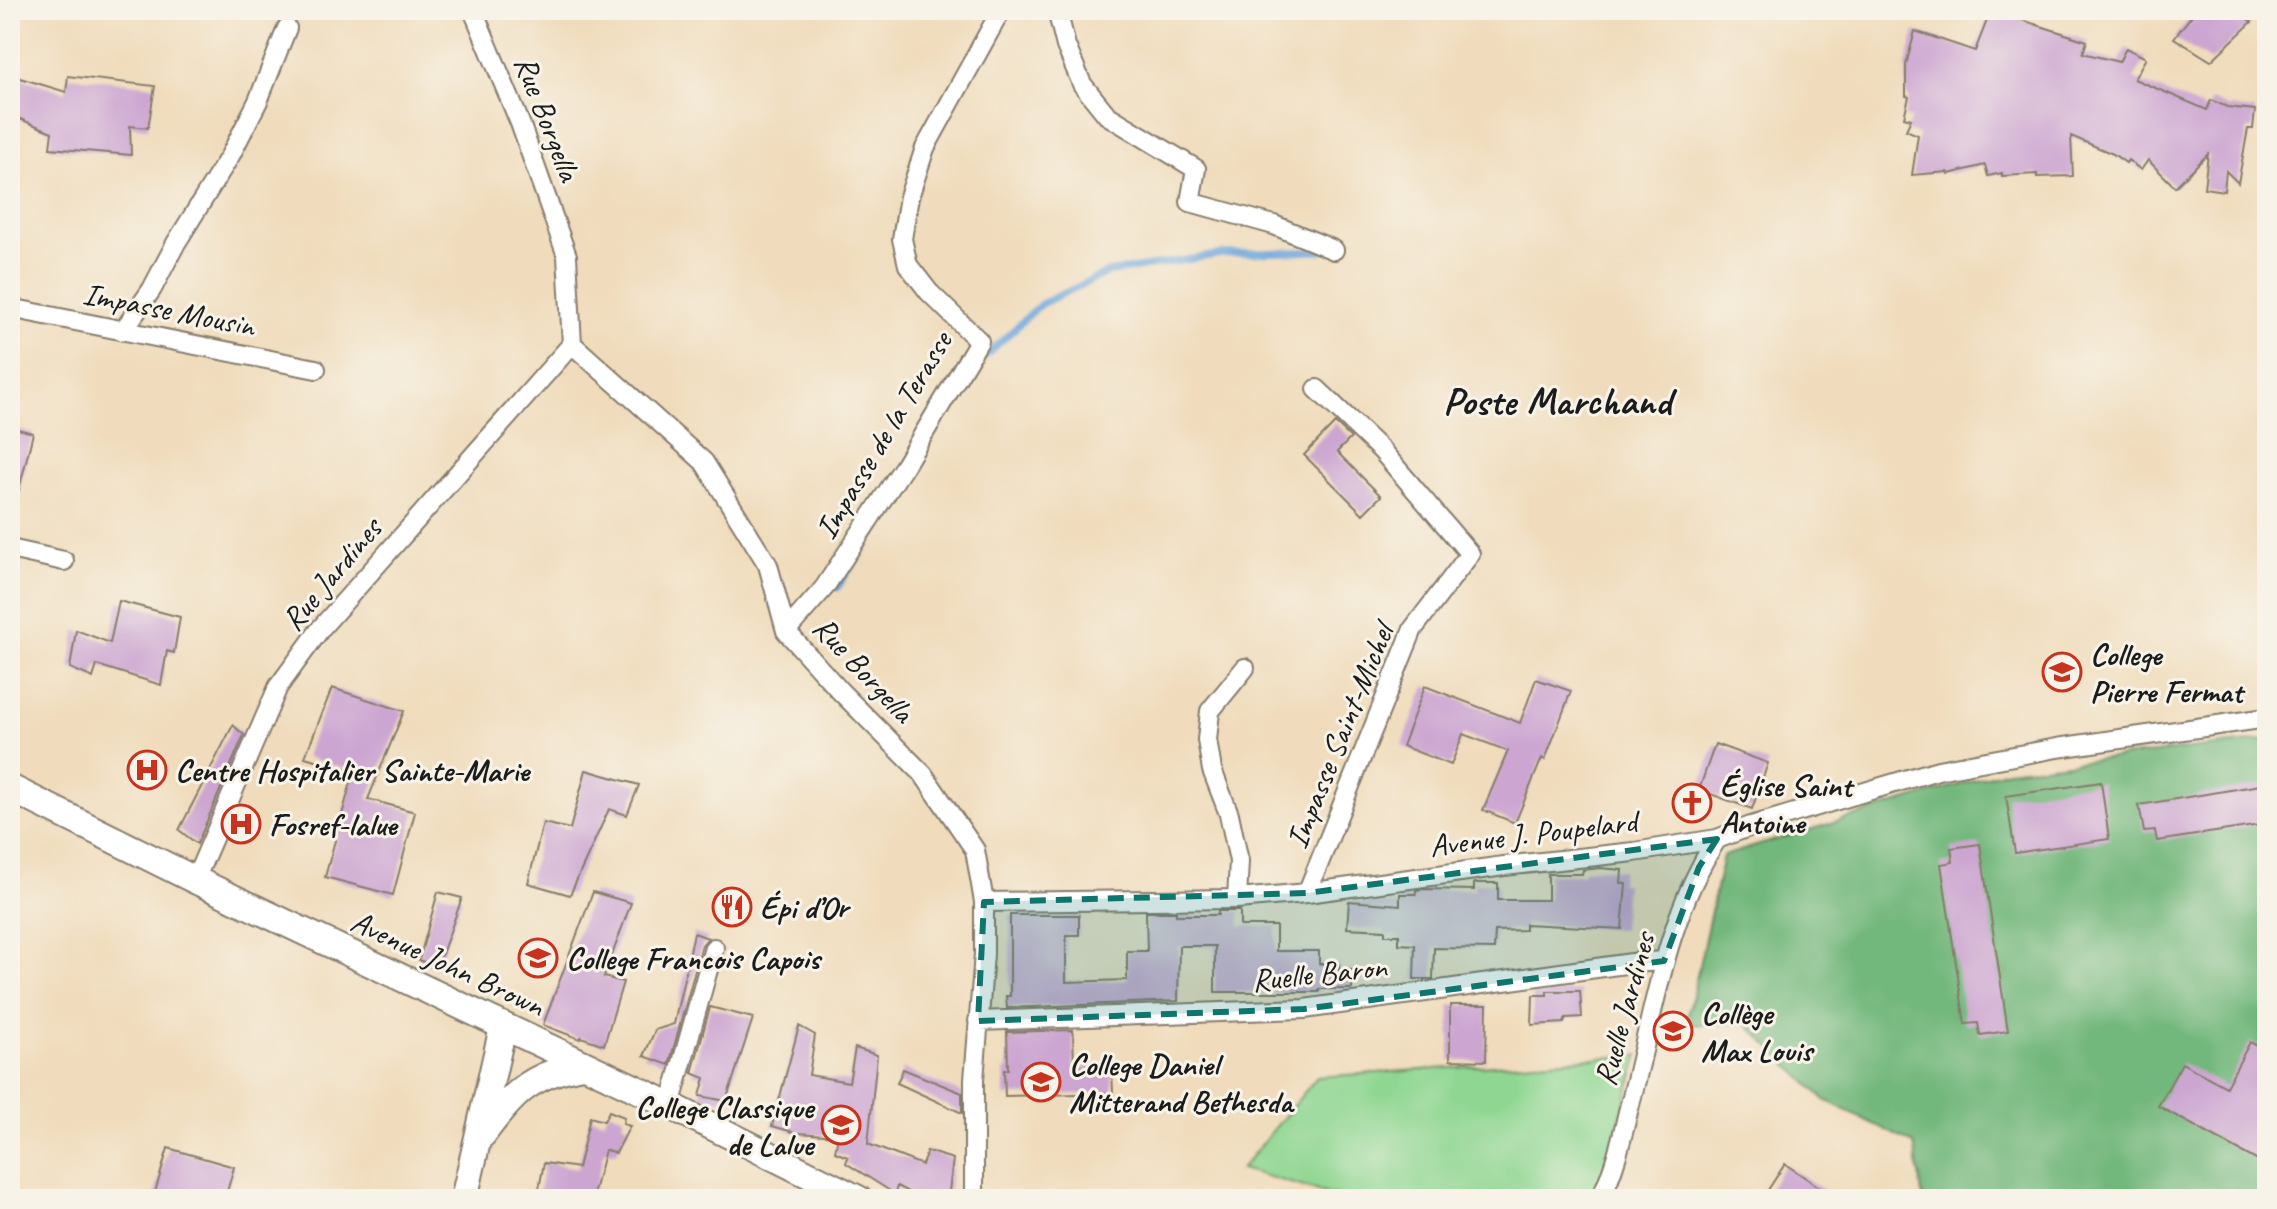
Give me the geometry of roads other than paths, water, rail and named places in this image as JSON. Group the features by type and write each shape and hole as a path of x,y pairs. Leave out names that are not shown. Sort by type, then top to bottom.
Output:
{"main road":[{"name":"Avenue John Brown","path":"10,788 858,1199"},
{"path":"464,1199 503,1027"},
{"path":"479,1140 508,1102 525,1087 551,1072 583,1065"}],"street":[{"name":"Rue Borgella","path":"473,10 520,123 567,256 572,344 704,462 768,565 786,631 840,691 923,774 975,850 984,902 984,954 974,1080 974,1199"},
{"path":"1057,10 1066,46 1082,84 1107,115 1196,169 1190,202 1274,225 1334,250"},
{"name":"Impasse de la Terasse","path":"786,631 824,588 905,465 979,341 929,292 908,265 902,239 909,197 925,148 999,14"},
{"path":"123,331 152,289 176,243 230,156 258,101 287,28"},
{"name":"Impasse Mousin","path":"10,308 316,369"},
{"name":"Rue Jardines","path":"195,880 278,687 321,628 572,344"},
{"name":"Impasse Saint-Michel","path":"1307,893 1413,629 1470,554 1382,451 1317,389"},
{"path":"10,549 64,561"},
{"path":"1237,899 1239,861 1229,814 1212,770 1207,740 1210,711 1245,668"},
{"name":"Avenue J. Poupelard","path":"984,902 1237,899 1634,852 1717,839 1938,770 2057,748 2267,718"},
{"name":"Ruelle Jardines","path":"1600,1199 1615,1162 1664,961 1699,867 1717,839"},
{"path":"670,1106 714,948"},
{"name":"Ruelle Baron","path":"978,1021 1304,1009 1664,961"}],"waterway":[{"path":"964,382 981,360 1041,304 1107,273 1222,254 1322,251"},
{"path":"837,588 913,469"}],"place":[{"name":"College Pierre Fermat","path":"2062,672"},
{"name":"Centre Hospitalier Sainte-Marie","path":"147,770"},
{"name":"Église Saint Antoine","path":"1692,803"},
{"name":"Fosref-lalue","path":"241,824"},
{"name":"Épi d’Or","path":"732,907"},
{"name":"College Francois Capois","path":"538,958"},
{"name":"Collège Max Louis","path":"1673,1031"},
{"name":"College Daniel Mitterand Bethesda","path":"1041,1082"},
{"name":"College Classique de Lalue","path":"841,1125"}],"district":[{"name":"Poste Marchand","path":"1557,400"}]}
